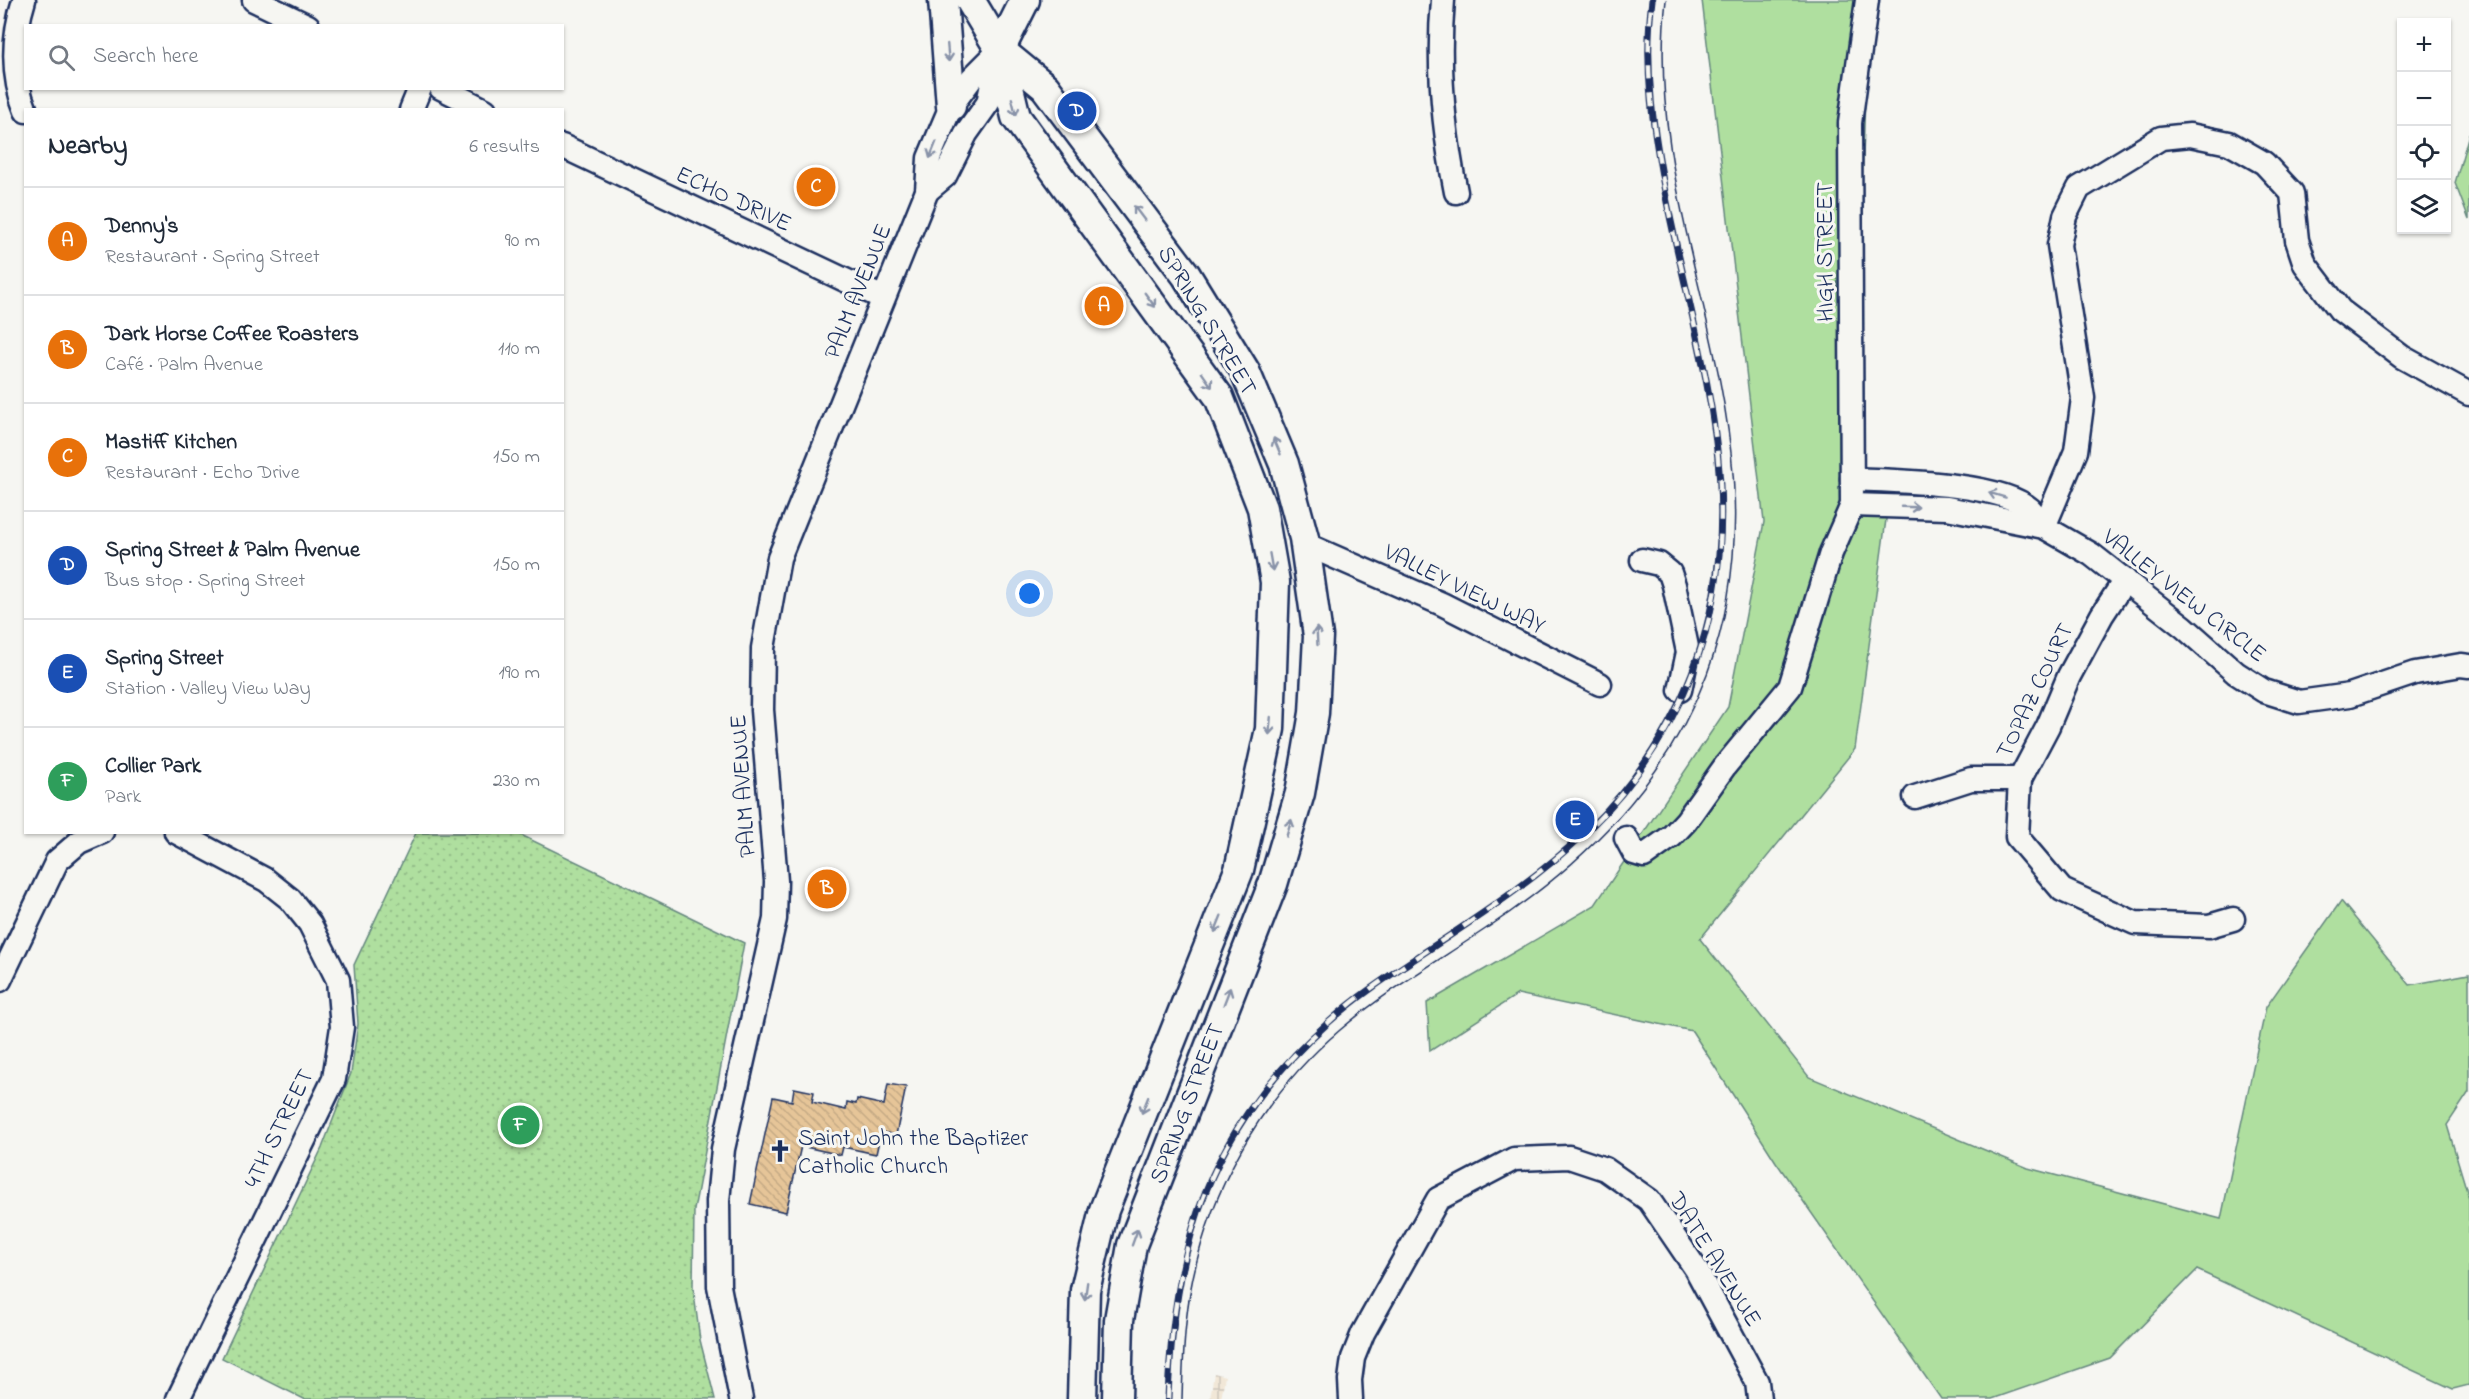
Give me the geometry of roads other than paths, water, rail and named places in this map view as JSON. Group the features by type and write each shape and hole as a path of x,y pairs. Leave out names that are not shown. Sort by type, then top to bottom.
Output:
{"main road":[{"path":"942,0 951,106"},
{"name":"SPRING STREET","path":"970,0 1000,50 1016,117 1219,397 1262,508 1275,582 1270,729 1239,870 1104,1210 1085,1290 1082,1399"},
{"path":"1000,50 1025,0"},
{"name":"SPRING STREET","path":"1000,50 1045,87 1185,275 1245,371 1280,454 1305,544 1318,636 1314,713 1300,793 1273,885 1132,1245 1119,1320 1117,1399"},
{"path":"1173,332 1209,312"}],"street":[{"path":"24,0 15,43 15,60 25,108"},
{"path":"254,0 304,24"},
{"path":"1443,0 1439,47 1443,123 1456,192"},
{"name":"HIGH STREET","path":"1852,506 1850,123 1867,0"},
{"name":"PALM AVENUE","path":"741,1399 719,1286 718,1201 723,1149 775,919 777,881 762,710 763,648 779,558 927,191 929,158 951,106 972,78 1000,50"},
{"name":"PALM AVENUE","path":"927,191 945,176 966,134 988,103 1000,50"},
{"path":"412,108 419,90"},
{"path":"445,90 481,108"},
{"path":"2044,527 2076,451 2083,398 2059,245 2065,216 2079,189 2161,138 2190,135 2229,143 2264,164 2292,194 2297,240 2305,264 2340,310 2402,357 2469,394"},
{"name":"ECHO DRIVE","path":"564,147 883,298"},
{"path":"1852,479 1957,485 1998,495 2029,507 2044,527"},
{"path":"1626,838 1634,853 1644,856 1672,836 1790,687 1831,553 1852,506"},
{"name":"VALLEY VIEW CIRCLE","path":"1852,506 1947,508 2044,527 2091,554 2236,673 2264,691 2299,702 2350,695 2415,673 2461,665 2469,666"},
{"name":"VALLEY VIEW WAY","path":"1305,544 1442,604 1600,684"},
{"path":"1642,560 1659,564 1670,573 1674,585 1688,652 1680,690"},
{"name":"TOPAZ COURT","path":"2125,580 2102,615 2069,676 2048,726 2020,779 2017,837 2062,890 2135,923 2209,926 2233,919"},
{"path":"1915,797 1971,779 2020,779"},
{"path":"0,980 57,861 79,842 97,834"},
{"name":"4TH STREET","path":"178,1399 334,1079 342,1027 338,980 310,924 290,899 266,880 180,834"},
{"name":"DATE AVENUE","path":"1351,1399 1350,1380 1353,1358 1363,1333 1438,1199 1514,1159 1569,1156 1605,1169 1649,1200 1696,1269 1757,1382 1759,1399"}],"tram line":[{"path":"1182,1399 1186,1319 1198,1255 1225,1183 1242,1148 1263,1116 1286,1085 1340,1030 1394,989 1523,903 1588,849 1645,786 1669,751 1707,674 1730,586 1734,501 1726,417 1674,170 1664,86 1666,0"}],"railway":[{"path":"1168,1399 1171,1343 1178,1290 1189,1240 1205,1192 1227,1147 1254,1104 1288,1062 1341,1011 1516,890 1587,831 1618,798 1646,762 1671,720 1692,673 1710,612 1719,553 1720,495 1716,437 1706,379 1667,202 1654,127 1649,76 1652,0"}],"place":[{"name":"Spring Street & Palm Avenue","path":"1077,111"},
{"name":"Mastiff Kitchen","path":"816,187"},
{"name":"Denny's","path":"1104,306"},
{"name":"Spring Street","path":"1575,820"},
{"name":"Dark Horse Coffee Roasters","path":"827,889"},
{"name":"Collier Park","path":"520,1125"},
{"name":"Saint John the Baptizer Catholic Church","path":"780,1151"}]}
